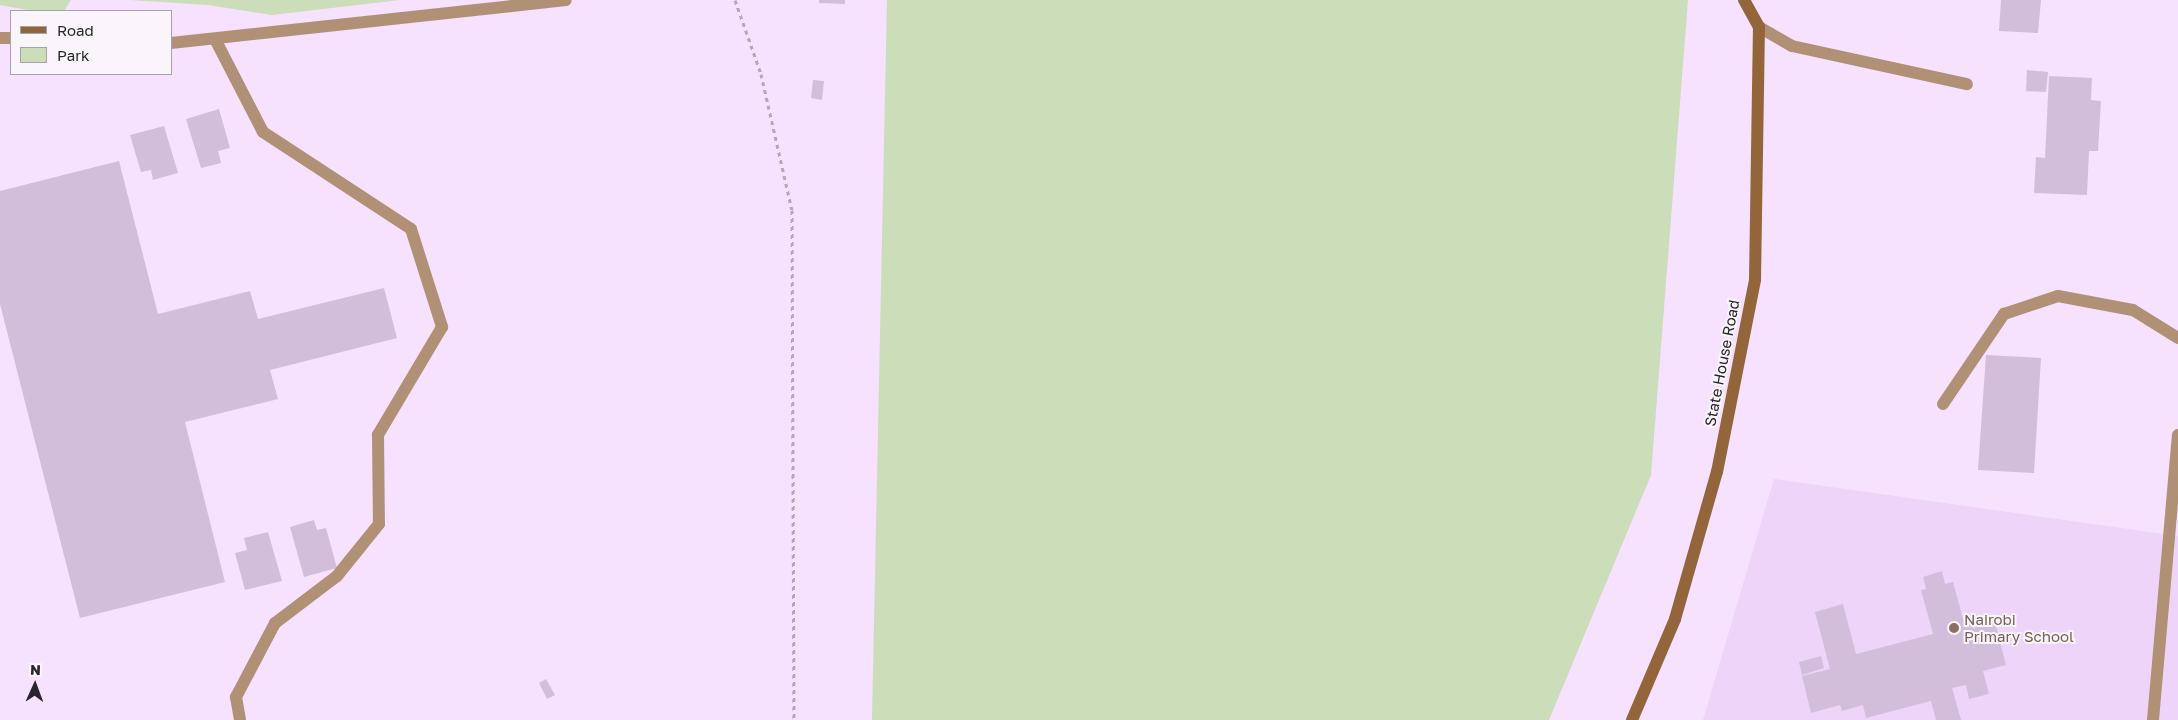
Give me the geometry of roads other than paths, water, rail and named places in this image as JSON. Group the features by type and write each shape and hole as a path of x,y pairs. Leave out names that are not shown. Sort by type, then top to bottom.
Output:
{"street":[{"name":"State House Road","path":"1632,720 1675,619 1717,472 1755,280 1759,27 1744,0"}],"lane":[{"path":"172,44 216,41 566,0"},
{"path":"1759,27 1792,46 1967,84"},
{"path":"216,41 263,132 411,229 442,328 378,434 379,524 337,576 275,623 236,697 240,720"},
{"path":"1943,404 2004,314 2058,296 2133,310 2178,338"},
{"path":"2153,720 2178,435"}],"place":[{"name":"Nairobi Primary School","path":"1954,628"}]}
